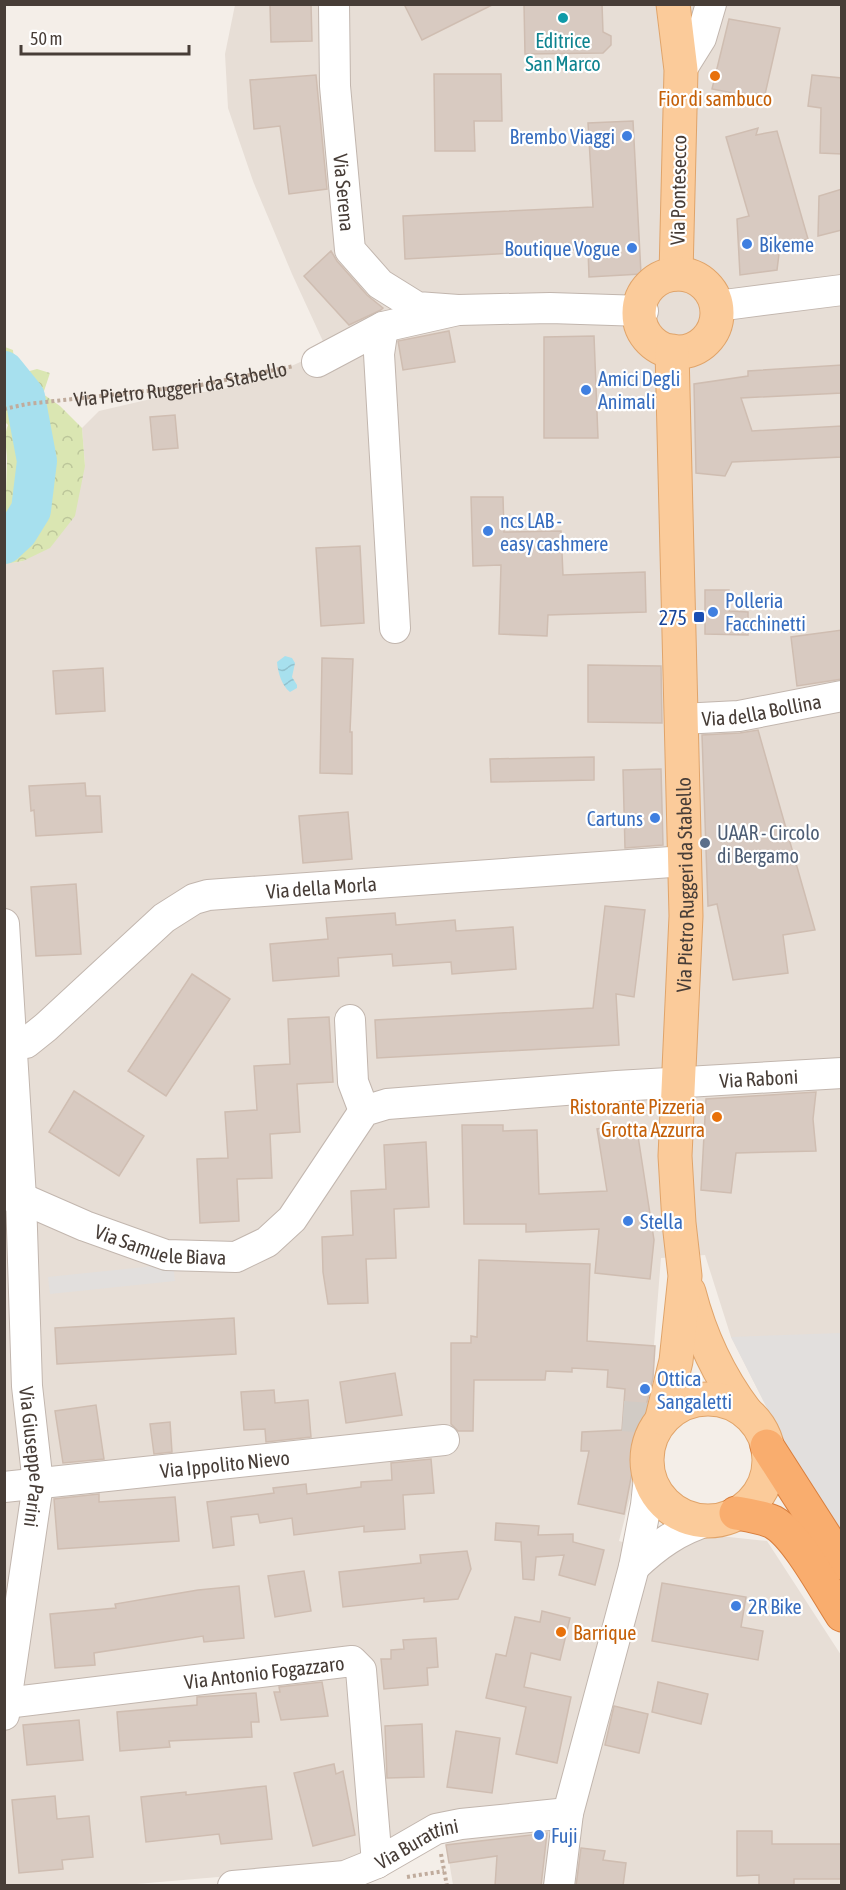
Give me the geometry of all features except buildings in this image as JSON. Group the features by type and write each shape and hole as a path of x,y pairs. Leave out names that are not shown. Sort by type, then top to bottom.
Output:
{"highway":[{"path":"767,1446 842,1563"},
{"path":"722,1517 759,1517 783,1529 842,1615"}],"main road":[{"name":"Via Pontesecco","path":"673,4 681,70 675,274"},
{"path":"666,275 690,275 701,280 709,288 717,306 717,321 707,340 687,351 672,351 654,344 640,325 640,301 655,281 666,275"},
{"name":"Via Pietro Ruggeri da Stabello","path":"649,1477 646,1457 656,1418 676,1361 685,1276 678,1214 675,1156 684,969 685,861 672,351"},
{"path":"649,1477 657,1494 671,1508 688,1517 722,1517 752,1501 764,1485 768,1466 767,1446 759,1427 727,1386 700,1329 685,1276"},
{"name":"Via Pietro Ruggeri da Stabello","path":"656,1418 687,1402 707,1398 727,1402 746,1412"}],"street":[{"name":"Via Serena","path":"334,4 335,86 350,250 380,284 417,307 458,310"},
{"path":"681,70 701,38 711,4"},
{"path":"717,306 842,290"},
{"path":"317,362 383,327 458,310 550,308 641,311"},
{"path":"383,327 380,363 395,628"},
{"name":"Via della Bollina","path":"681,718 739,716 842,696"},
{"name":"Via della Morla","path":"13,1045 26,1043 46,1027 164,918 194,898 208,895 685,861"},
{"path":"4,924 13,1045 13,1196"},
{"path":"350,1020 353,1082 364,1111 387,1104 677,1083"},
{"name":"Via Raboni","path":"677,1083 842,1073"},
{"name":"Via Samuele Biava","path":"13,1196 85,1226 166,1254 236,1257 267,1242 292,1219 364,1111"},
{"name":"Via Giuseppe Parini","path":"5,1709 38,1484 27,1386 13,1196"},
{"name":"Via Ippolito Nievo","path":"4,1486 444,1440"},
{"name":"Via Pietro Ruggeri da Stabello","path":"559,1886 568,1813 634,1567 649,1477"},
{"path":"634,1567 650,1551 673,1535 689,1527 722,1517"},
{"name":"Via Antonio Fogazzaro","path":"5,1709 352,1661 361,1670 388,1871"},
{"name":"Via Burattini","path":"233,1886 388,1871 436,1829 461,1824 568,1813"}],"path":[{"name":"Via Pietro Ruggeri da Stabello","path":"4,409 27,404 201,385 317,362"},
{"path":"388,1871 444,1871"}],"shaded area":[{"path":"235,5 841,5 841,1529 790,1453 731,1337 705,1255 661,1258 647,1431 619,1541 665,1554 701,1534 767,1541 841,1655 841,1885 453,1885 444,1830 394,1862 125,1885 5,1886 5,564 23,561 85,466 82,428 99,411 168,395 215,391 258,381 327,350 253,181 228,108 225,54"},
{"path":"173,1264 175,1281 50,1294 48,1277"},
{"path":"841,1333 841,1529 790,1453 731,1337"}],"green space":[{"path":"5,347 13,350 15,375 37,369 50,373 43,394 60,406 82,428 85,466 75,516 50,548 23,561 5,564 7,461 5,438 8,425 4,421"}],"water":[{"path":"285,656 292,658 295,663 292,677 297,688 290,692 279,675 277,662"}],"waterway":[{"path":"4,371 25,397 37,461 31,510 18,531 4,544"}],"tunnel":[{"path":"623,1416 650,1418"}],"place":[{"name":"Editrice San Marco","path":"563,18"},
{"name":"Fior di sambuco","path":"715,76"},
{"name":"Brembo Viaggi","path":"627,136"},
{"name":"Bikeme","path":"747,244"},
{"name":"Boutique Vogue","path":"632,248"},
{"name":"Amici Degli Animali","path":"586,390"},
{"name":"ncs LAB - easy cashmere","path":"488,531"},
{"name":"Polleria Facchinetti","path":"713,612"},
{"name":"275","path":"699,617"},
{"name":"Cartuns","path":"655,818"},
{"name":"UAAR - Circolo di Bergamo","path":"705,843"},
{"name":"Ristorante Pizzeria Grotta Azzurra","path":"717,1117"},
{"name":"Stella","path":"628,1221"},
{"name":"Ottica Sangaletti","path":"645,1389"},
{"name":"2R Bike","path":"736,1606"},
{"name":"Barrique","path":"561,1632"},
{"name":"Fuji","path":"539,1835"}]}
